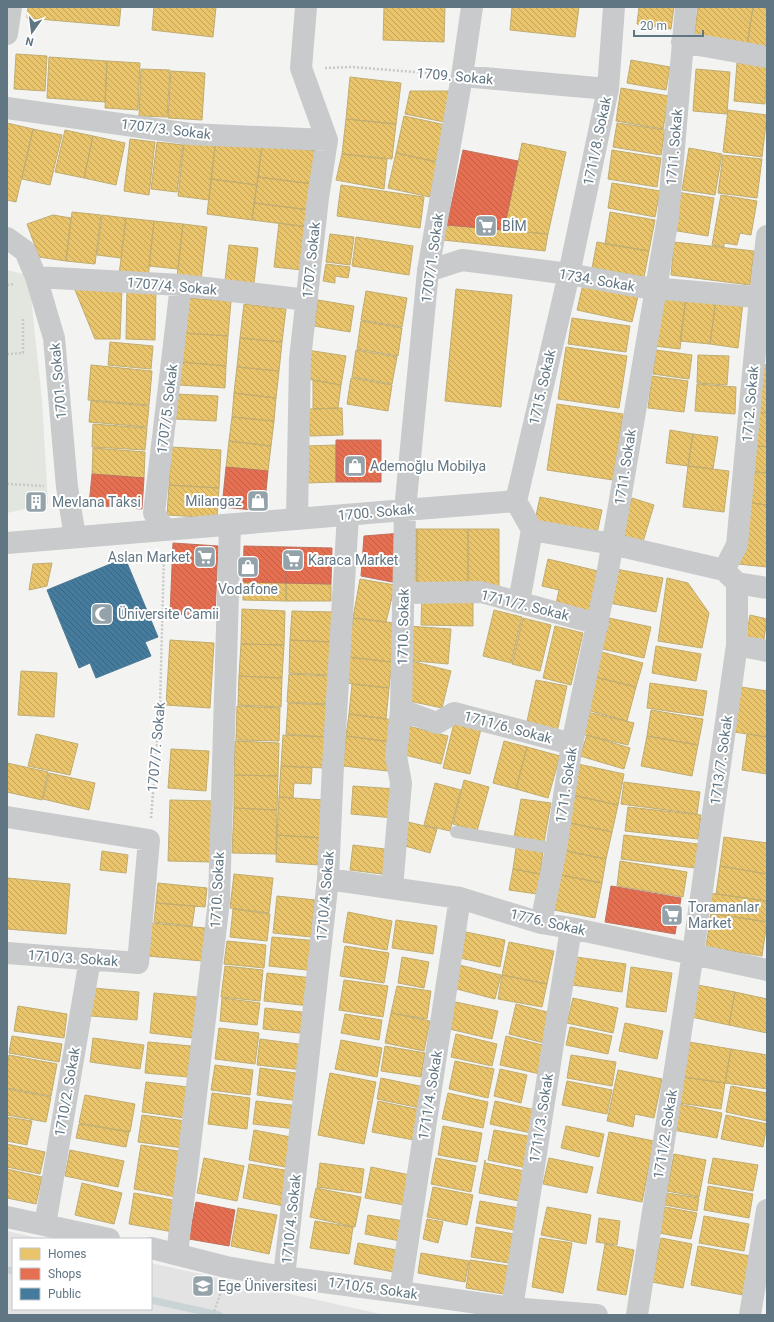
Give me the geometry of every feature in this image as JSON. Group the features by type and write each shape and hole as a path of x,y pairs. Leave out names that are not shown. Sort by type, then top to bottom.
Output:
{"street":[{"path":"7,34 11,7"},
{"name":"1707. Sokak","path":"297,519 300,359 318,198 327,140 301,68 306,7"},
{"name":"1707/1. Sokak","path":"405,510 428,271 462,76 472,7"},
{"name":"1711/8. Sokak","path":"569,274 608,89 614,7"},
{"name":"1711. Sokak","path":"541,923 556,849 572,744 598,624 668,218 686,7"},
{"path":"682,42 767,57"},
{"name":"1709. Sokak","path":"462,76 608,89"},
{"name":"1707/3. Sokak","path":"7,108 190,134 327,140"},
{"name":"1712. Sokak","path":"731,577 737,545 763,298 767,236"},
{"name":"1701. Sokak","path":"7,238 25,251 36,277 54,338 67,487 74,538"},
{"name":"1734. Sokak","path":"428,271 462,260 569,274 640,287 763,298"},
{"name":"1715. Sokak","path":"516,500 569,274"},
{"name":"1707/4. Sokak","path":"36,277 181,285 307,300"},
{"name":"1707/5. Sokak","path":"165,530 154,513 181,285"},
{"path":"516,500 532,530 519,602"},
{"name":"1700. Sokak","path":"8,549 74,538 516,500"},
{"name":"1710. Sokak","path":"392,888 401,783 396,756 401,710 405,510"},
{"name":"1710/4. Sokak","path":"284,1277 328,879 333,765 348,514"},
{"name":"1710. Sokak","path":"177,1254 218,901 230,525"},
{"path":"532,530 612,544 767,588"},
{"name":"1713/7. Sokak","path":"693,953 737,645 731,577"},
{"name":"1711/7. Sokak","path":"404,593 481,592 598,624"},
{"path":"737,645 767,651"},
{"name":"1711/6. Sokak","path":"401,710 437,723 454,713 572,744"},
{"path":"7,817 149,840"},
{"name":"1710/3. Sokak","path":"7,953 138,963 149,840"},
{"name":"1776. Sokak","path":"328,879 460,898 541,923 693,953 767,970"},
{"name":"1711/4. Sokak","path":"400,1292 460,898"},
{"name":"1711/3. Sokak","path":"512,1308 571,928"},
{"name":"1711/2. Sokak","path":"637,1315 693,953"},
{"name":"1710/2. Sokak","path":"45,1225 90,959"},
{"path":"750,1315 767,1210"},
{"path":"7,1217 104,1238"},
{"name":"1710/5. Sokak","path":"152,1248 226,1267 284,1277 400,1292 470,1309 512,1308 598,1315"}],"lane":[{"path":"456,832 556,849"}],"path":[{"name":"1709. Sokak","path":"301,68 352,67 462,76"},
{"path":"7,354 23,353 23,315"},
{"path":"7,484 67,487"},
{"name":"1707/7. Sokak","path":"149,840 160,706 165,530"},
{"path":"213,1315 223,1286"}],"shaded area":[{"path":"7,270 31,276 32,307 42,400 48,504 7,513"},
{"name":"Ege Üniversitesi","path":"7,1231 38,1238 12,1238 12,1310 152,1310 152,1263 385,1315 7,1315"}],"building: Homes":[{"path":"28,7 121,7 119,26 27,18"},
{"path":"154,7 216,7 213,37 152,30"},
{"path":"384,7 445,7 444,42 383,40"},
{"path":"512,7 579,7 575,37 510,30"},
{"path":"639,7 674,7 671,29 637,24"},
{"path":"698,7 753,7 747,45 694,38"},
{"path":"753,7 767,7 767,48 747,45"},
{"path":"16,54 47,56 45,91 14,89"},
{"path":"49,57 107,61 105,102 47,98"},
{"path":"631,60 670,67 666,90 627,83"},
{"path":"107,61 140,63 138,110 105,108"},
{"path":"737,63 767,66 765,104 734,101"},
{"path":"141,69 170,70 167,117 139,116"},
{"path":"696,69 730,72 727,114 693,111"},
{"path":"171,71 205,73 202,120 168,118"},
{"path":"350,77 401,83 396,124 346,119"},
{"path":"621,88 669,96 663,129 616,121"},
{"path":"410,91 450,91 444,122 405,114"},
{"path":"728,110 767,115 762,157 723,152"},
{"path":"404,116 446,125 437,162 396,153"},
{"path":"346,119 396,124 392,159 342,154"},
{"path":"7,123 33,129 16,202 7,200"},
{"path":"617,123 665,130 661,155 613,147"},
{"path":"33,129 62,135 50,185 22,179"},
{"path":"65,130 93,136 84,178 55,172"},
{"path":"185,135 216,139 209,200 178,196"},
{"path":"93,136 125,143 116,185 84,178"},
{"path":"130,139 155,142 149,195 124,191"},
{"path":"216,139 262,145 257,185 211,179"},
{"path":"157,142 183,145 177,192 151,189"},
{"path":"522,143 566,152 548,234 504,230"},
{"path":"262,145 317,151 313,184 258,177"},
{"path":"689,148 722,154 715,195 682,190"},
{"path":"612,150 661,158 657,187 608,179"},
{"path":"396,153 437,162 430,197 388,188"},
{"path":"342,154 387,159 384,189 336,180"},
{"path":"723,155 762,159 757,198 718,193"},
{"path":"258,177 313,184 310,210 254,203"},
{"path":"211,179 257,185 252,220 207,214"},
{"path":"612,183 660,191 655,217 608,208"},
{"path":"341,185 424,197 420,228 337,216"},
{"path":"677,192 714,198 708,236 671,230"},
{"path":"721,195 757,201 751,235 740,233 737,245 724,243 724,247 712,245"},
{"path":"254,203 310,210 308,227 252,220"},
{"path":"72,212 101,215 95,264 66,261"},
{"path":"610,212 655,220 649,251 605,244"},
{"path":"53,215 71,218 66,261 39,257 27,224"},
{"path":"102,215 126,218 121,258 97,255"},
{"path":"126,218 154,221 148,278 119,275"},
{"path":"154,221 183,224 178,269 149,266"},
{"path":"279,223 307,227 302,270 274,267"},
{"path":"183,224 207,227 201,280 177,277"},
{"path":"447,225 548,234 545,251 443,240"},
{"path":"330,234 354,237 350,265 326,262"},
{"path":"356,237 413,246 409,275 352,266"},
{"path":"597,242 649,251 644,277 592,268"},
{"path":"674,242 754,251 750,285 671,275"},
{"path":"229,245 258,248 253,292 224,289"},
{"path":"326,264 350,267 348,278 335,276 335,283 323,281"},
{"path":"584,280 639,292 632,322 577,310"},
{"path":"73,285 122,289 120,339 95,339"},
{"path":"127,289 156,290 155,340 126,339"},
{"path":"456,289 512,295 501,407 445,401"},
{"path":"366,291 407,298 402,327 361,320"},
{"path":"660,292 686,296 680,349 654,346"},
{"path":"686,296 716,299 710,344 680,341"},
{"path":"185,298 231,301 228,336 183,333"},
{"path":"716,299 743,302 738,348 710,344"},
{"path":"318,300 354,306 350,332 314,326"},
{"path":"244,304 286,309 282,342 240,338"},
{"path":"572,318 630,326 626,352 568,344"},
{"path":"361,321 402,328 398,356 357,349"},
{"path":"183,333 228,336 226,366 181,362"},
{"path":"240,338 282,342 279,371 237,367"},
{"path":"110,342 153,346 151,369 108,365"},
{"path":"566,347 627,356 619,408 558,399"},
{"path":"307,350 346,356 341,385 302,378"},
{"path":"356,350 397,357 392,384 352,377"},
{"path":"656,350 692,355 689,379 653,374"},
{"path":"698,355 729,356 727,385 697,383"},
{"path":"181,362 226,366 225,388 179,385"},
{"path":"760,364 767,365 767,413 755,412"},
{"path":"91,365 152,371 149,405 88,400"},
{"path":"237,367 279,371 276,398 234,393"},
{"path":"652,376 688,381 684,412 648,408"},
{"path":"351,378 392,385 388,411 347,404"},
{"path":"313,380 341,385 338,408 313,409"},
{"path":"697,384 736,387 735,414 695,411"},
{"path":"234,393 276,398 274,421 232,417"},
{"path":"176,394 218,396 216,421 175,419"},
{"path":"91,401 149,406 147,427 89,422"},
{"path":"557,404 623,414 613,480 547,470"},
{"path":"342,408 343,435 310,436 309,409"},
{"path":"755,412 767,413 767,447 751,445"},
{"path":"232,417 274,421 271,446 229,441"},
{"path":"93,424 147,428 145,450 92,447"},
{"path":"670,430 693,434 688,466 666,463"},
{"path":"693,434 718,437 713,469 688,466"},
{"path":"229,441 271,446 268,471 226,467"},
{"path":"336,445 336,482 307,483 305,446"},
{"path":"751,445 767,447 767,473 748,471"},
{"path":"171,447 221,450 219,488 169,485"},
{"path":"93,448 145,452 144,478 92,474"},
{"path":"688,466 729,471 724,512 683,507"},
{"path":"748,471 767,473 767,505 745,502"},
{"path":"169,485 219,488 217,518 167,515"},
{"name":"Mevlana Taksi","path":"42,495 45,505 30,509 28,498"},
{"path":"540,497 602,510 596,538 534,525"},
{"path":"632,498 654,505 643,542 621,536"},
{"path":"745,502 767,505 767,567 738,564"},
{"path":"409,529 417,529 417,588 409,588"},
{"path":"417,529 468,529 468,588 417,588"},
{"path":"468,529 499,529 499,588 468,588"},
{"path":"548,559 598,571 589,611 556,604 559,590 542,586"},
{"path":"52,563 47,586 29,590 33,564"},
{"path":"616,569 663,578 656,612 609,603"},
{"path":"667,578 688,583 709,613 702,648 658,641"},
{"path":"360,579 395,585 386,622 353,618"},
{"path":"243,582 286,583 286,601 243,600"},
{"path":"286,583 331,584 331,601 286,601"},
{"path":"422,596 473,596 473,626 421,625"},
{"path":"242,609 285,611 284,645 241,644"},
{"path":"494,610 522,617 511,663 483,656"},
{"path":"292,611 332,612 331,642 290,640"},
{"path":"750,615 767,619 763,645 745,642"},
{"path":"353,618 395,623 391,662 348,657"},
{"path":"523,618 551,625 540,671 512,664"},
{"path":"609,618 651,627 644,658 602,649"},
{"path":"408,626 451,629 448,664 405,660"},
{"path":"555,626 583,633 571,685 543,678"},
{"path":"170,640 214,643 210,708 166,705"},
{"path":"290,640 331,642 330,675 289,673"},
{"path":"241,644 284,645 282,678 239,676"},
{"path":"656,646 701,654 696,681 652,673"},
{"path":"598,651 643,663 636,687 591,676"},
{"path":"348,657 392,662 389,688 345,683"},
{"path":"411,661 451,671 442,708 409,701"},
{"path":"21,671 57,673 54,717 18,715"},
{"path":"289,674 329,676 328,704 287,702"},
{"path":"239,676 282,678 281,707 238,705"},
{"path":"591,676 636,687 627,721 583,709"},
{"path":"536,680 567,686 557,732 526,726"},
{"path":"650,683 707,691 703,716 647,708"},
{"path":"352,684 389,688 386,719 349,714"},
{"path":"741,687 767,691 767,737 734,732"},
{"path":"288,703 328,705 326,737 286,734"},
{"path":"237,706 280,708 279,741 236,740"},
{"path":"651,710 703,719 698,745 647,736"},
{"path":"587,712 634,723 628,745 581,734"},
{"path":"349,714 394,720 391,742 346,736"},
{"path":"454,723 481,729 470,774 443,768"},
{"path":"408,726 448,736 441,764 401,754"},
{"path":"36,734 78,744 70,775 28,766"},
{"path":"747,734 767,737 767,774 742,770"},
{"path":"283,735 326,737 325,768 281,766"},
{"path":"587,735 630,748 624,769 580,756"},
{"path":"346,736 391,742 388,771 343,766"},
{"path":"647,736 698,745 692,776 641,766"},
{"path":"235,741 279,743 278,776 234,775"},
{"path":"504,741 527,747 516,789 493,783"},
{"path":"527,747 560,756 548,798 516,789"},
{"path":"171,749 209,751 206,791 168,788"},
{"path":"7,763 48,772 42,800 7,792"},
{"path":"578,764 624,774 618,805 572,795"},
{"path":"281,766 312,768 311,784 294,783 293,798 279,797"},
{"path":"49,773 95,783 89,810 43,799"},
{"path":"234,775 278,776 277,810 234,808"},
{"path":"464,780 489,787 477,831 453,824"},
{"path":"624,782 700,792 697,814 621,804"},
{"path":"435,783 461,790 450,831 424,825"},
{"path":"353,786 396,789 394,818 351,814"},
{"path":"572,795 618,805 612,832 566,822"},
{"path":"279,797 324,800 322,838 277,835"},
{"path":"521,799 551,803 544,842 514,837"},
{"path":"170,800 214,801 212,862 168,861"},
{"path":"628,807 701,815 698,839 625,831"},
{"path":"234,808 277,810 276,854 232,853"},
{"path":"404,821 437,829 430,853 398,844"},
{"path":"566,822 612,832 606,859 561,850"},
{"path":"277,835 322,838 320,865 276,862"},
{"path":"624,835 698,844 695,868 621,859"},
{"path":"724,837 767,843 767,874 720,866"},
{"path":"353,845 393,850 390,875 350,870"},
{"path":"516,848 543,852 540,874 513,869"},
{"path":"561,850 606,859 602,883 556,874"},
{"path":"102,851 128,855 126,873 100,870"},
{"path":"620,861 687,872 683,897 617,886"},
{"path":"720,866 767,874 767,901 716,894"},
{"path":"513,869 540,874 537,894 509,890"},
{"path":"234,874 273,878 269,913 230,908"},
{"path":"556,874 602,883 595,918 549,909"},
{"path":"7,878 70,884 66,934 7,929"},
{"path":"158,883 207,888 205,907 156,903"},
{"path":"709,893 767,901 767,922 706,913"},
{"path":"277,896 315,900 311,937 273,933"},
{"path":"156,903 195,906 192,926 154,922"},
{"path":"233,909 270,914 267,941 230,937"},
{"path":"348,912 392,921 387,950 343,942"},
{"path":"711,913 767,922 762,956 706,947"},
{"path":"396,920 437,926 433,954 392,948"},
{"path":"151,923 205,928 202,961 148,956"},
{"path":"466,932 505,940 500,967 460,958"},
{"path":"272,937 319,941 316,971 269,966"},
{"path":"227,941 266,945 264,968 224,964"},
{"path":"509,942 554,951 547,984 502,975"},
{"path":"345,946 389,953 384,983 340,976"},
{"path":"402,957 429,962 424,988 398,983"},
{"path":"576,957 626,964 622,992 572,985"},
{"path":"455,964 501,975 495,999 449,987"},
{"path":"225,966 263,970 260,1001 221,997"},
{"path":"631,967 672,973 666,1012 626,1007"},
{"path":"267,973 313,978 310,1006 264,1001"},
{"path":"502,975 547,984 542,1007 498,999"},
{"path":"344,980 388,986 383,1017 339,1010"},
{"path":"698,985 735,992 729,1025 691,1017"},
{"path":"397,986 431,991 427,1019 391,1013"},
{"path":"93,988 139,992 137,1020 91,1016"},
{"path":"735,992 767,999 767,1033 729,1025"},
{"path":"154,993 197,997 193,1038 150,1033"},
{"path":"222,998 260,1003 257,1025 220,1021"},
{"path":"573,998 618,1008 613,1033 567,1023"},
{"path":"451,1001 498,1011 492,1039 445,1028"},
{"path":"516,1004 555,1014 548,1044 509,1034"},
{"path":"18,1006 67,1014 64,1038 14,1031"},
{"path":"265,1008 311,1013 308,1034 263,1029"},
{"path":"391,1013 430,1021 424,1051 385,1043"},
{"path":"345,1014 382,1020 379,1040 341,1033"},
{"path":"625,1023 663,1031 657,1059 619,1051"},
{"path":"570,1027 612,1036 608,1054 566,1045"},
{"path":"219,1028 259,1033 255,1064 215,1059"},
{"path":"456,1034 497,1044 492,1066 451,1057"},
{"path":"12,1036 62,1044 59,1062 9,1053"},
{"path":"506,1036 547,1046 540,1074 500,1065"},
{"path":"93,1038 144,1045 140,1069 90,1062"},
{"path":"260,1039 306,1045 303,1070 257,1065"},
{"path":"341,1040 382,1048 377,1077 335,1069"},
{"path":"148,1042 191,1046 188,1077 145,1073"},
{"path":"689,1042 731,1049 725,1083 683,1077"},
{"path":"385,1046 425,1053 421,1077 381,1071"},
{"path":"731,1049 767,1055 767,1089 725,1083"},
{"path":"9,1055 57,1064 51,1096 7,1088 7,1067"},
{"path":"571,1055 616,1062 612,1086 567,1078"},
{"path":"455,1061 494,1069 488,1098 449,1089"},
{"path":"215,1065 253,1070 250,1095 211,1090"},
{"path":"260,1068 303,1074 299,1101 257,1095"},
{"path":"500,1069 527,1075 521,1103 494,1096"},
{"path":"618,1070 662,1079 654,1118 635,1114 633,1127 607,1121"},
{"path":"330,1073 376,1082 364,1144 318,1135"},
{"path":"683,1077 725,1083 721,1109 679,1103"},
{"path":"381,1078 429,1088 425,1109 377,1099"},
{"path":"567,1081 612,1090 607,1114 562,1105"},
{"path":"146,1082 188,1087 184,1118 142,1112"},
{"path":"731,1086 767,1093 767,1121 726,1112"},
{"path":"7,1089 51,1097 46,1122 7,1115"},
{"path":"212,1093 250,1098 247,1129 208,1124"},
{"path":"448,1093 488,1102 483,1128 442,1119"},
{"path":"85,1095 135,1104 130,1132 79,1123"},
{"path":"256,1101 299,1106 296,1129 253,1124"},
{"path":"378,1101 425,1111 419,1141 372,1132"},
{"path":"495,1101 536,1110 531,1133 490,1124"},
{"path":"679,1104 722,1113 717,1138 673,1130"},
{"path":"142,1115 186,1121 183,1148 138,1142"},
{"path":"726,1115 767,1124 763,1147 721,1139"},
{"path":"7,1117 32,1121 27,1145 7,1141"},
{"path":"79,1124 129,1132 126,1147 76,1138"},
{"path":"443,1126 482,1133 477,1162 438,1155"},
{"path":"566,1126 604,1134 599,1157 561,1148"},
{"path":"254,1130 296,1138 290,1168 249,1160"},
{"path":"494,1130 533,1137 527,1168 488,1160"},
{"path":"609,1132 654,1141 642,1202 597,1193"},
{"path":"7,1144 45,1152 40,1174 7,1167"},
{"path":"141,1145 184,1152 176,1197 134,1189"},
{"path":"70,1150 124,1161 118,1187 65,1176"},
{"path":"674,1154 706,1160 699,1197 667,1191"},
{"path":"204,1158 244,1166 237,1201 197,1193"},
{"path":"436,1158 476,1166 471,1192 431,1184"},
{"path":"549,1158 593,1167 587,1193 543,1184"},
{"path":"713,1158 758,1165 753,1191 708,1183"},
{"path":"485,1160 485,1163 524,1171 519,1201 479,1193"},
{"path":"320,1163 364,1169 361,1193 317,1187"},
{"path":"249,1164 290,1171 284,1206 243,1198"},
{"path":"371,1167 410,1175 404,1205 365,1198"},
{"path":"7,1169 42,1177 36,1204 7,1198"},
{"path":"82,1183 122,1193 114,1224 75,1215"},
{"path":"708,1186 753,1194 749,1218 704,1210"},
{"path":"433,1187 473,1195 467,1225 427,1217"},
{"path":"316,1188 361,1197 355,1227 310,1217"},
{"path":"134,1193 178,1201 173,1232 129,1224"},
{"path":"667,1193 699,1198 697,1211 665,1205"},
{"path":"480,1201 519,1208 514,1230 476,1223"},
{"path":"547,1207 591,1215 586,1244 541,1235"},
{"path":"665,1207 697,1213 691,1239 659,1233"},
{"path":"238,1208 277,1215 269,1254 231,1246"},
{"path":"368,1215 404,1221 400,1241 365,1234"},
{"path":"704,1216 749,1224 744,1251 699,1243"},
{"path":"599,1218 620,1221 617,1245 596,1242"},
{"path":"427,1219 443,1222 438,1243 423,1239"},
{"path":"315,1221 353,1227 349,1254 310,1248"},
{"path":"476,1227 514,1234 509,1263 471,1257"},
{"path":"540,1238 572,1243 563,1293 532,1287"},
{"path":"661,1238 692,1244 683,1288 652,1282"},
{"path":"358,1243 402,1251 398,1273 354,1264"},
{"path":"605,1244 634,1250 626,1295 597,1290"},
{"path":"698,1246 750,1256 743,1295 691,1285"},
{"path":"421,1253 469,1261 465,1282 418,1273"},
{"path":"470,1260 509,1266 504,1294 466,1288"}],"building: Shops":[{"path":"463,150 518,161 504,230 447,225"},
{"path":"336,440 381,440 381,482 336,482"},
{"path":"226,467 268,471 264,511 222,507"},
{"path":"92,474 144,478 142,509 89,505"},
{"path":"402,533 397,583 361,576 364,536"},
{"path":"173,543 218,546 215,616 170,614"},
{"path":"244,546 287,547 286,583 243,582"},
{"path":"287,547 332,548 331,584 286,583"},
{"path":"611,886 681,898 675,934 605,922"},
{"path":"196,1202 235,1210 229,1246 189,1239"}],"building: Public":[{"name":"Üniversite Camii","path":"125,558 158,637 145,642 151,656 96,678 90,663 79,668 47,590"}],"waterway":[{"path":"7,1270 12,1271"},
{"path":"152,1300 219,1315"}],"place":[{"name":"BİM","path":"486,226"},
{"name":"Ademoğlu Mobilya","path":"355,466"},
{"name":"Milangaz","path":"258,501"},
{"name":"Mevlana Taksi","path":"36,502"},
{"name":"Aslan Market","path":"205,557"},
{"name":"Karaca Market","path":"293,560"},
{"name":"Vodafone","path":"248,567"},
{"name":"Üniversite Camii","path":"102,614"},
{"name":"Toramanlar Market","path":"672,915"},
{"name":"Ege Üniversitesi","path":"203,1286"}]}
